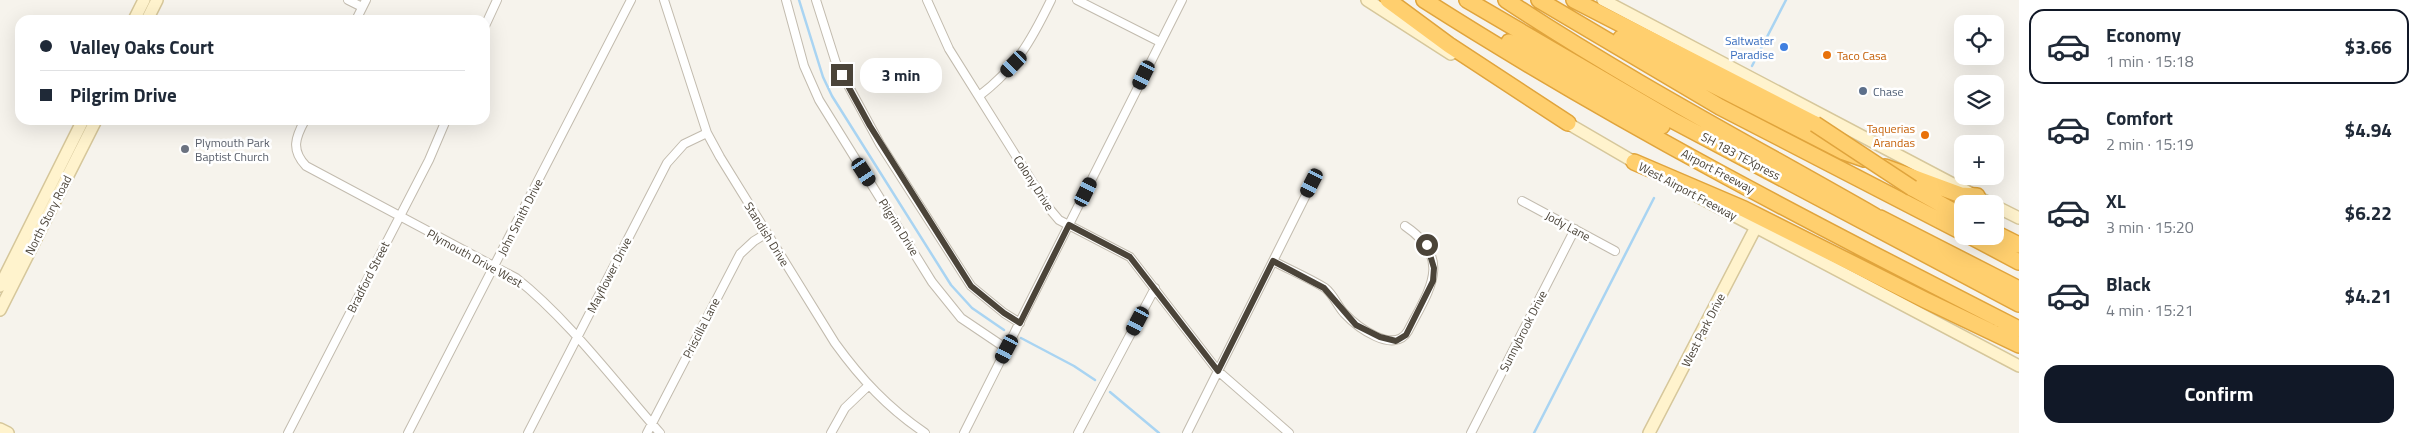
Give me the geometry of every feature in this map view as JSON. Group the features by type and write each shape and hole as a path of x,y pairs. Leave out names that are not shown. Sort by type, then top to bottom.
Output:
{"highway":[{"path":"1388,0 1449,44 1568,123"},
{"name":"Airport Freeway","path":"1424,0 1528,65 1677,149 2019,329"},
{"path":"1440,0 1522,50 1653,122 1959,273"},
{"name":"SH 183 TEXpress","path":"1467,0 1665,117 2019,304"},
{"name":"SH 183 TEXpress","path":"1482,0 1694,124 1822,192 1875,216 2019,289"},
{"path":"1506,0 1612,67 1875,216"},
{"path":"1574,0 1815,124 1912,188 1954,212"},
{"path":"1546,4 1572,12 1844,152 1961,195"},
{"path":"1546,4 1746,122 1954,228"},
{"path":"1634,162 1744,209 1916,296 2019,345"},
{"path":"2004,238 2019,246"},
{"path":"1987,245 2019,262"}],"main road":[{"path":"136,15 144,0"},
{"path":"150,15 157,0"},
{"name":"West Airport Freeway","path":"1366,0 1462,61 1634,162 2019,366"},
{"path":"1603,0 1974,195"},
{"name":"North Story Road","path":"0,310 76,146 82,125"},
{"name":"North Story Road","path":"0,286 76,146 92,125"},
{"path":"2004,210 2019,218"},
{"name":"West Park Drive","path":"1649,433 1756,227"},
{"path":"1980,346 2019,361"},
{"path":"0,429 8,433"}],"street":[{"path":"348,0 364,4"},
{"path":"490,15 497,0"},
{"name":"John Smith Drive","path":"408,433 631,0"},
{"name":"Standish Drive","path":"664,0 707,133 720,157 835,343 868,386 904,419 925,433"},
{"name":"Pilgrim Drive","path":"786,0 804,66 819,100 932,282 961,318 1007,349"},
{"path":"816,0 836,63 886,152 971,286 1004,313 1020,323"},
{"name":"Colony Drive","path":"926,0 949,49 1048,207 1059,220 1130,257 1218,371 1289,433"},
{"path":"979,96 1001,78 1020,58 1051,0"},
{"path":"1077,0 1160,42"},
{"path":"964,433 1182,0"},
{"name":"Plymouth Drive West","path":"303,125 295,142 296,152 302,162 400,217 495,266 530,289 660,433"},
{"name":"Bradford Street","path":"288,433 400,217 444,125"},
{"name":"Mayflower Drive","path":"528,433 667,163 684,144 707,133"},
{"path":"1187,433 1312,183"},
{"name":"Jody Lane","path":"1522,201 1615,250"},
{"path":"1273,261 1324,288 1356,325 1380,337 1396,341 1403,338 1408,331 1434,276 1427,245 1405,226"},
{"name":"Sunnybrook Drive","path":"1471,433 1575,229"},
{"name":"Priscilla Lane","path":"647,433 740,254 746,247 767,233"},
{"path":"1078,433 1155,288"},
{"path":"830,433 845,408 868,386"}],"waterway":[{"path":"799,0 823,77 832,96 951,285 972,308 1004,330"},
{"path":"1752,66 1786,0"},
{"path":"1534,433 1654,198"},
{"path":"1021,338 1074,366 1095,380"},
{"path":"1110,392 1159,433"}],"place":[{"name":"Saltwater Paradise","path":"1784,47"},
{"name":"Taco Casa","path":"1827,55"},
{"name":"Chase","path":"1863,91"},
{"name":"Taquerias Arandas","path":"1925,135"},
{"name":"Plymouth Park Baptist Church","path":"185,149"}],"route":[{"path":"842,75 870,126 971,286 1004,313 1020,323 1069,225 1130,257 1218,371 1273,261 1324,288 1356,325 1380,337 1396,341 1406,335 1433,281 1434,268 1427,245"}]}
